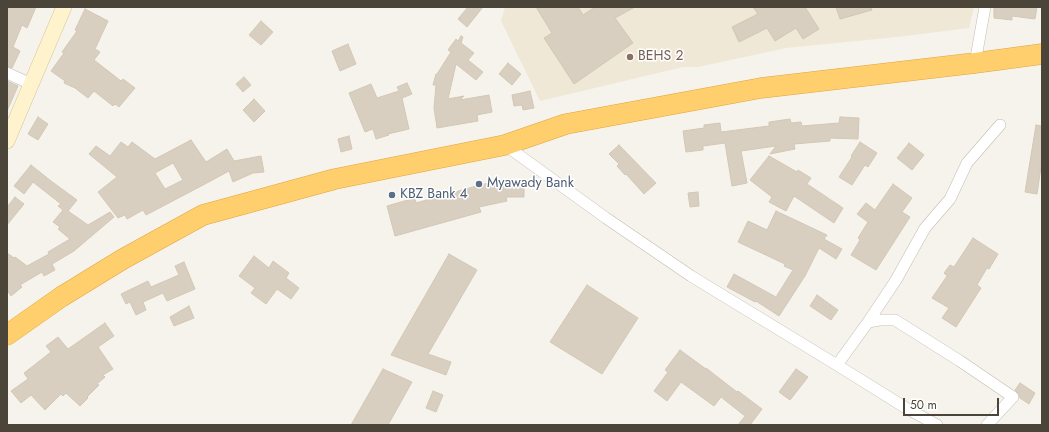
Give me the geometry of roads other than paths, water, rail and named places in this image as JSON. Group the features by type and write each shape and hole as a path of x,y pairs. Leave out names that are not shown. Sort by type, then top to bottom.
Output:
{"highway":[{"path":"7,335 68,293 123,259 203,215 335,179 505,145 566,124 761,88 1042,54"}],"street":[{"path":"7,141 64,7"},
{"path":"974,63 985,7"},
{"path":"7,73 31,84"},
{"path":"837,365 896,280 925,228 950,199 967,163 1000,126"},
{"path":"505,145 606,218 691,276 906,408 937,425"},
{"path":"868,322 895,320 1013,397 986,425"}],"place":[{"name":"BEHS 2","path":"630,57"},
{"name":"Myawady Bank","path":"479,184"},
{"name":"KBZ Bank 4","path":"392,195"}]}
